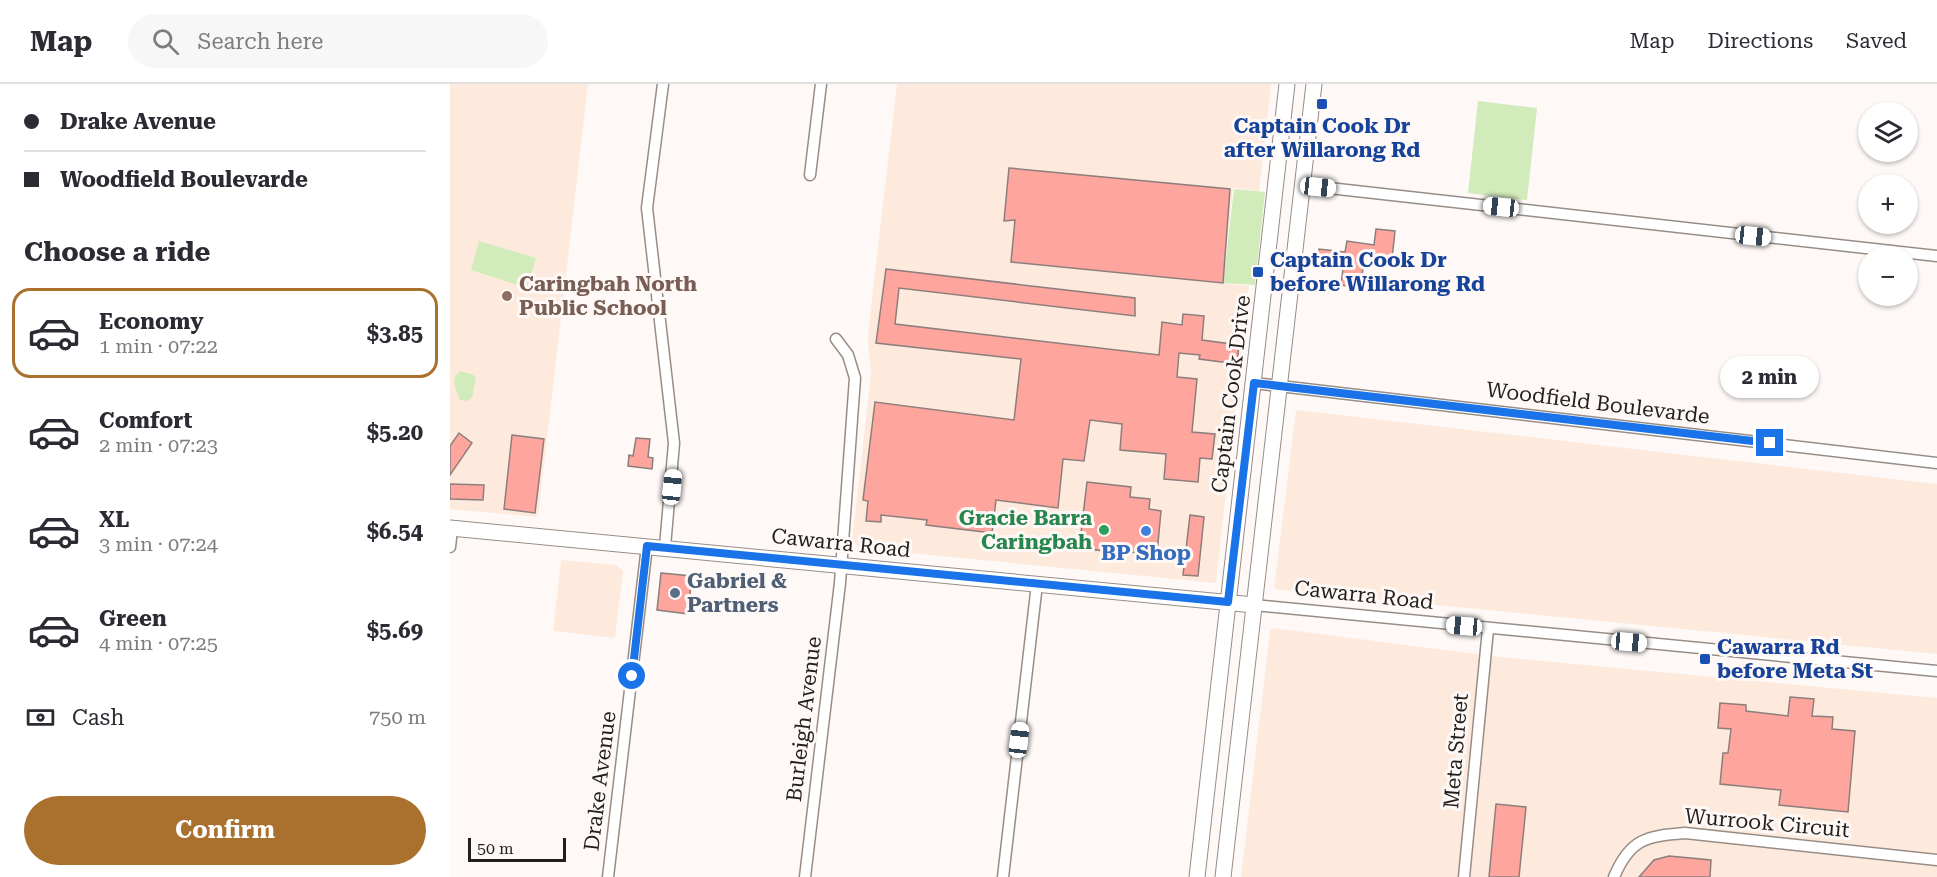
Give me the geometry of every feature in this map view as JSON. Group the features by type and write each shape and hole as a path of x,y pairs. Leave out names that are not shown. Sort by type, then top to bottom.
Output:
{"main road":[{"name":"Captain Cook Drive","path":"1197,877 1287,84"},
{"path":"1223,877 1314,84"},
{"name":"Cawarra Road","path":"451,528 1228,602"},
{"path":"1228,602 1254,605"}],"street":[{"path":"663,84 647,208 674,443 665,547"},
{"path":"810,175 821,84"},
{"path":"1302,185 1937,256"},
{"name":"Burleigh Avenue","path":"805,877 841,565 855,378 848,355 836,339"},
{"name":"Woodfield Boulevarde","path":"1254,383 1937,462"},
{"path":"450,547 451,528"},
{"name":"Drake Avenue","path":"608,877 647,546"},
{"path":"1003,877 1037,584"},
{"name":"Cawarra Road","path":"1254,605 1937,671"},
{"name":"Meta Street","path":"1464,877 1488,628"},
{"name":"Wurrook Circuit","path":"1614,877 1622,858 1634,845 1648,836 1662,835 1695,834 1937,860"}],"shaded area":[{"name":"Caringbah North Public School","path":"450,84 588,84 538,517 450,509"},
{"path":"897,84 1271,84 1259,191 1233,188 1223,283 1249,286 1216,583 859,548 852,541 871,375 869,324"},
{"path":"1296,410 1937,484 1937,654 1274,589"},
{"path":"561,560 617,565 623,571 615,638 553,631"},
{"path":"1273,628 1500,657 1937,698 1937,877 1241,877 1270,631"}],"green space":[{"path":"1478,101 1537,108 1527,200 1468,193"},
{"path":"1234,189 1265,192 1255,285 1223,283"},
{"path":"479,241 536,258 527,288 471,270"},
{"path":"460,371 472,374 476,378 472,398 467,401 460,400 456,388 455,377"}],"building":[{"path":"1009,168 1230,189 1223,283 1011,262 1015,220 1004,221"},
{"path":"1376,229 1395,231 1392,259 1364,256 1361,288 1341,285 1343,268 1317,264 1319,249 1345,252 1347,241 1374,245"},
{"path":"886,269 1135,298 1135,316 899,288 895,324 1159,355 1162,322 1182,325 1183,314 1204,316 1202,340 1239,345 1237,364 1199,359 1200,355 1179,353 1177,377 1197,379 1192,432 1215,434 1212,459 1200,458 1198,482 1164,479 1166,454 1120,450 1122,424 1090,420 1084,461 1063,459 1058,508 996,500 992,533 926,525 927,520 881,515 881,522 866,521 868,501 863,500 875,402 1014,420 1021,359 876,343"},
{"path":"459,433 472,443 450,475 450,446"},
{"path":"512,435 544,439 535,513 504,509"},
{"path":"636,438 650,439 648,457 653,458 652,469 628,466 629,455 633,456"},
{"path":"1087,482 1131,487 1130,497 1150,499 1149,509 1161,511 1157,554 1079,549"},
{"path":"450,484 484,485 483,500 450,499"},
{"path":"1190,515 1204,517 1198,576 1183,575"},
{"name":"Gabriel & Partners","path":"661,573 692,576 688,614 657,610"},
{"path":"1790,697 1814,699 1812,716 1833,717 1832,729 1855,731 1848,812 1779,805 1781,790 1720,784 1723,753 1728,753 1731,729 1718,728 1720,703 1746,705 1746,711 1788,716"},
{"path":"1496,804 1526,807 1519,877 1489,877"},
{"path":"1669,856 1711,860 1710,877 1639,877 1654,860"}],"place":[{"name":"Captain Cook Dr after Willarong Rd","path":"1322,104"},
{"name":"Captain Cook Dr before Willarong Rd","path":"1258,272"},
{"name":"Caringbah North Public School","path":"507,296"},
{"name":"Gracie Barra Caringbah","path":"1104,530"},
{"name":"BP Shop","path":"1146,531"},
{"name":"Gabriel & Partners","path":"675,593"},
{"name":"Cawarra Rd before Meta St","path":"1705,659"}],"route":[{"path":"632,676 647,546 1228,602 1254,383 1770,443"}]}
